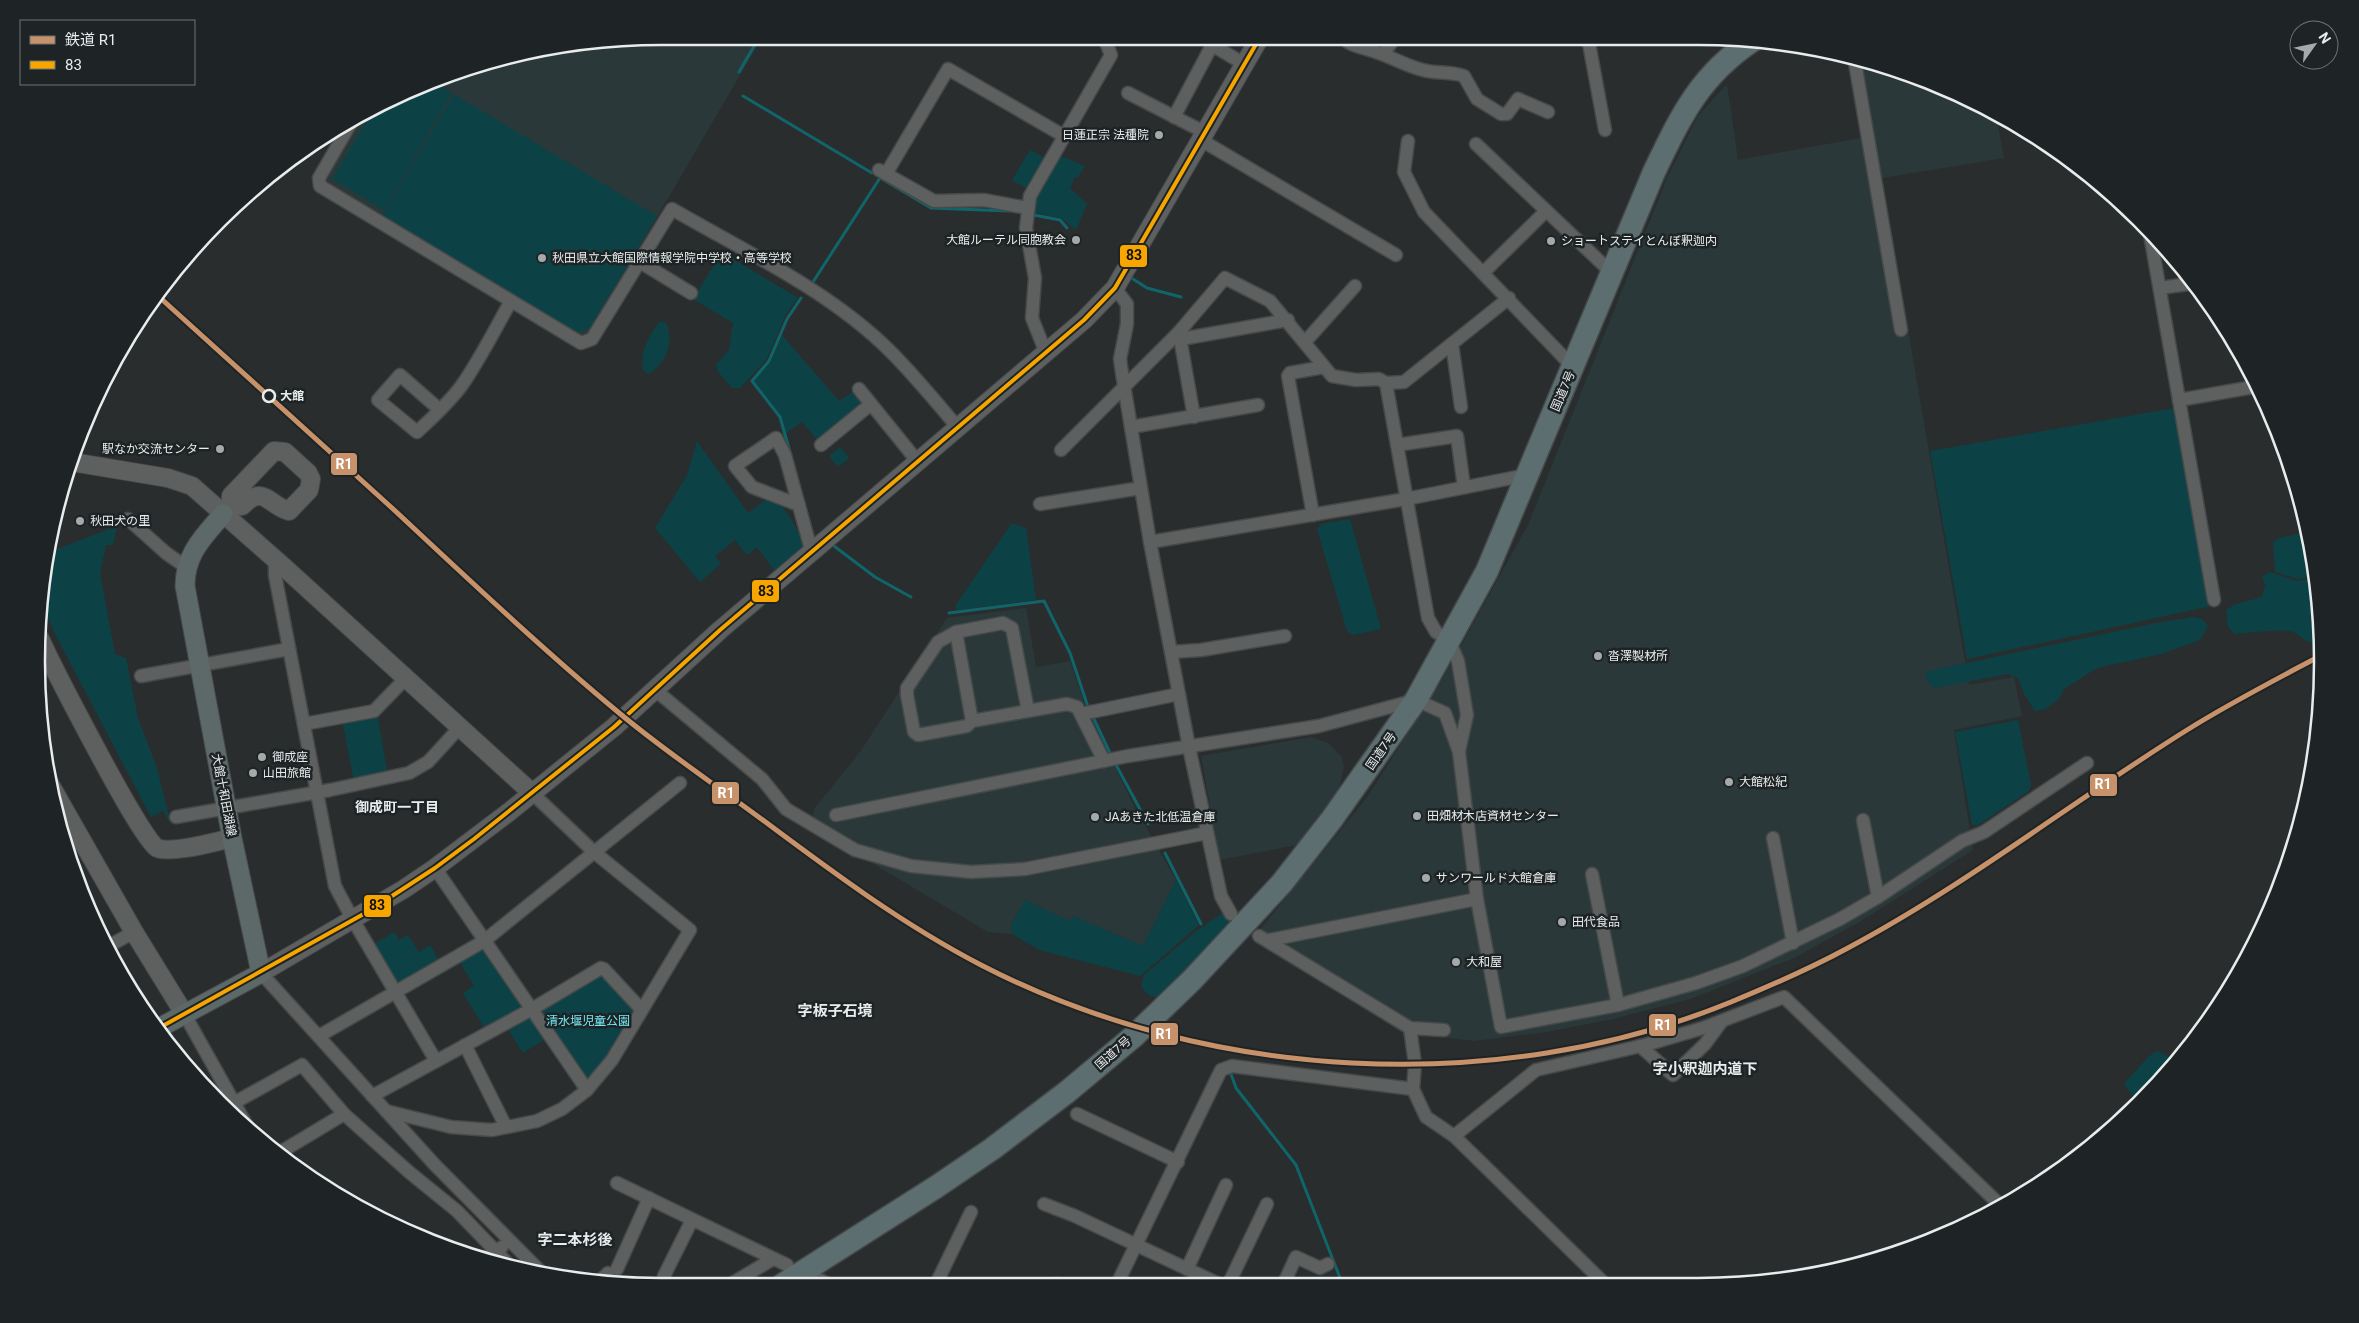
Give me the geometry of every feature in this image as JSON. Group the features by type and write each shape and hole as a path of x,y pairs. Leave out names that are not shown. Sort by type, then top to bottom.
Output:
{"highway":[{"name":"国道7号","path":"784,1275 936,1187 992,1149 1067,1092 1134,1036 1234,937 1282,883 1416,700 1488,571 1654,172 1694,95 1735,52 1743,47"}],"main road":[{"name":"大館十和田湖線","path":"227,510 196,546 186,567 186,596 226,808 261,973"},
{"path":"164,1026 261,973"}],"street":[{"path":"1046,353 1032,318 1035,278 1026,228 1027,208 1030,196 1111,55 1107,45"},
{"path":"533,1264 386,1111 261,973 353,920 435,868 532,793 614,727 654,689 1084,320 1115,288 1255,45"},
{"path":"1354,45 1425,71 1449,71 1464,76 1477,99 1501,114 1507,114 1518,99 1548,112"},
{"path":"1383,54 1390,45"},
{"path":"1589,45 1605,130"},
{"path":"1174,117 1210,49 1214,46 1244,64"},
{"path":"1855,66 1901,330"},
{"path":"1027,208 984,200 934,201 882,172 948,69 1064,136"},
{"path":"1128,93 1174,117 1396,255"},
{"path":"345,133 320,178 320,186 581,343 592,339 672,209 838,308 891,351 958,429"},
{"path":"1408,141 1404,172 1424,212 1574,367"},
{"path":"1476,144 1612,273"},
{"path":"1484,273 1546,210"},
{"path":"2152,246 2214,600"},
{"path":"640,262 691,293"},
{"path":"1061,450 1124,387 1180,335 1226,278 1270,301 1288,320 1332,376 1356,380 1379,379 1386,383 1404,382 1509,298"},
{"path":"2160,288 2186,284"},
{"path":"1305,342 1355,286"},
{"path":"1115,288 1127,304 1127,324 1120,359 1150,542 1207,833 1221,896 1231,914"},
{"path":"440,410 400,375 378,400 416,432 440,410 463,384 511,301"},
{"path":"1180,335 1288,320"},
{"path":"1180,335 1194,417"},
{"path":"1452,344 1461,407"},
{"path":"1313,515 1288,376 1290,373 1324,367"},
{"path":"1386,383 1428,618 1436,632 1449,640 1458,661 1467,715 1459,752"},
{"path":"2179,400 2249,388"},
{"path":"859,389 918,462"},
{"path":"821,445 871,404"},
{"path":"1131,427 1258,406"},
{"path":"1397,445 1457,436 1464,487"},
{"path":"799,505 752,487 735,466 776,438 785,455 799,505 812,553"},
{"path":"274,451 285,452 308,473 311,479 309,490 288,511 272,499 259,496 249,499 242,506 227,510 231,496 274,451"},
{"path":"78,463 177,480 192,486 227,510 275,560 460,727 594,852 690,930 641,1008 612,1060 587,1090 562,1109 545,1117 492,1130 451,1127 386,1111"},
{"path":"1150,542 1313,515 1527,475"},
{"path":"1040,504 1141,488"},
{"path":"128,519 166,553 186,567"},
{"path":"275,560 289,648 335,886 436,1061"},
{"path":"1028,711 1012,628 1003,622 971,627 956,632 938,642 907,688 906,695 914,732 918,735 967,726 972,722 1067,704 1077,707 1104,761"},
{"path":"956,632 972,722"},
{"path":"1171,652 1201,650 1285,636"},
{"path":"141,676 289,648"},
{"path":"45,649 132,814 151,844 167,850 232,838"},
{"path":"304,724 374,711 406,679"},
{"path":"654,689 762,779 786,809 855,850 911,866 971,872 1025,869 1207,833"},
{"path":"1080,714 1179,694"},
{"path":"836,815 1104,761 1319,726 1416,700 1445,713 1459,752 1477,899 1501,1027 1618,1005 1743,966 1794,942 1878,897 1962,841 1984,832 2087,763"},
{"path":"176,817 388,778 418,770 460,727"},
{"path":"319,1036 484,942 680,783"},
{"path":"63,807 134,932 185,1015 226,1097"},
{"path":"1863,820 1878,897"},
{"path":"1773,838 1794,942"},
{"path":"435,868 587,1090"},
{"path":"1592,874 1618,1005"},
{"path":"1444,1030 1410,1028 1264,938 1477,899"},
{"path":"114,943 134,932"},
{"path":"372,1096 532,1010 601,968 641,1008"},
{"path":"1454,1136 1536,1070 1640,1046 1722,1021 1784,997 1995,1201"},
{"path":"1640,1046 1673,1075 1705,1044 1722,1021"},
{"path":"1410,1028 1415,1064 1413,1089 1426,1117 1454,1136 1599,1278"},
{"path":"466,1045 506,1127"},
{"path":"233,1103 302,1065 344,1114 409,1172 457,1211 500,1256"},
{"path":"1120,1278 1178,1162 1221,1070 1232,1066 1413,1089"},
{"path":"284,1149 344,1114"},
{"path":"1077,1114 1178,1162"},
{"path":"617,1183 773,1259 784,1275"},
{"path":"1187,1269 1226,1185"},
{"path":"608,1275 649,1198"},
{"path":"1044,1204 1136,1244 1207,1278"},
{"path":"1231,1278 1267,1204"},
{"path":"939,1278 972,1212"},
{"path":"664,1276 692,1220"},
{"path":"491,1254 511,1242"},
{"path":"1286,1278 1296,1256 1320,1268 1328,1264"},
{"path":"741,1278 773,1259"}],"shaded area":[{"name":"秋田県立大館国際情報学院中学校・高等学校","path":"758,45 590,332 578,336 328,184 327,177 358,126 426,92 502,66 581,50 621,46"},
{"path":"1861,67 1933,92 1998,124 2004,158 1882,178 1969,685 2014,677 2022,716 1954,730 1973,850 1861,921 1794,958 1690,999 1613,1019 1547,1032 1474,1041 1401,1032 1254,937 1368,796 1442,680 1528,525 1667,178 1698,116 1727,84 1738,160 1872,136"},
{"path":"1026,608 1036,667 1070,661 1086,708 1136,810 1176,880 1143,946 1073,916 1070,922 1025,900 1011,925 1012,934 988,932 811,827 814,809 860,752 947,618"},
{"path":"1311,737 1328,743 1342,757 1344,767 1339,789 1296,845 1220,860 1201,756"}],"green space":[{"path":"441,86 452,93 384,210 332,179 366,121"},
{"path":"454,94 657,216 589,329 577,333 382,215"},
{"path":"1030,150 1048,160 1030,191 1012,180"},
{"path":"1056,154 1085,166 1078,177 1075,177 1070,188 1087,204 1076,230 1061,218 1030,212"},
{"path":"722,252 798,298 786,314 767,359 740,388 732,388 718,372 716,365 729,350 733,323 693,299"},
{"path":"659,322 665,322 670,336 669,344 660,364 648,374 643,370 642,357 648,339"},
{"path":"782,335 839,401 854,391 862,405 818,441 802,422 786,433 780,415 754,381 771,360"},
{"path":"2175,408 2211,606 1967,659 1930,451"},
{"path":"697,441 748,513 770,497 782,507 792,521 800,536 803,551 776,573 757,547 747,555 735,540 715,556 721,564 700,582 655,528 687,475"},
{"path":"840,447 849,458 838,467 829,456"},
{"path":"1350,519 1381,629 1353,635 1347,631 1317,529 1321,524"},
{"path":"1012,523 1026,528 1036,600 957,610 955,606"},
{"path":"117,526 113,545 106,545 100,573 115,654 126,658 138,718 157,768 171,825 163,811 151,817 54,632 47,614 55,550"},
{"path":"2300,533 2308,577 2298,579 2275,572 2273,542 2279,538"},
{"path":"2269,572 2297,581 2309,579 2314,643 2288,631 2234,634 2228,626 2226,610 2236,604 2262,597 2265,585 2262,577"},
{"path":"2193,617 2202,619 2208,626 2200,640 2161,654 2097,668 2064,689 2059,699 2045,709 2035,711 2024,694 2018,678 2008,674 1934,688 1924,677 1928,671 2156,623"},
{"path":"377,713 388,776 354,782 342,719"},
{"path":"2018,720 2031,785 2029,791 1978,825 1972,825 1955,732"},
{"path":"1176,880 1199,925 1140,976 1039,950 1012,934 1011,925 1025,900 1070,921 1073,916 1143,946"},
{"path":"1223,913 1231,920 1225,931 1158,997 1146,993 1141,986 1144,975 1195,932"},
{"path":"394,932 399,940 408,935 419,952 430,945 438,959 400,982 395,980 374,944"},
{"path":"479,949 485,949 522,1003 522,1009 485,1029 463,993 474,986 459,961"},
{"name":"清水堰児童公園","path":"599,970 638,1011 612,1053 585,1084 536,1010"},
{"path":"526,1015 532,1017 547,1038 523,1053 507,1028"},
{"path":"2157,1051 2170,1057 2133,1097 2124,1084 2148,1057"}],"waterway":[{"path":"739,72 755,45"},
{"path":"743,96 872,173"},
{"path":"813,282 880,178"},
{"path":"882,179 931,208 1009,211"},
{"path":"1034,215 1060,220 1067,228"},
{"path":"1133,279 1147,288 1181,297"},
{"path":"790,452 780,417 752,381 769,361 787,319 801,298"},
{"path":"834,546 875,577 911,597"},
{"path":"949,613 1044,601 1070,653 1088,707"},
{"path":"1093,717 1110,753"},
{"path":"1115,763 1148,824"},
{"path":"1165,853 1201,924"},
{"path":"1231,1074 1236,1088 1296,1165 1340,1278"}],"rail line":[{"name":"R1","path":"162,300 392,508 475,586 618,712 670,753 868,896 923,932 981,965 1068,1004 1160,1033 1255,1053 1352,1063 1450,1063 1547,1053 1641,1033 1731,1002 1818,963 1890,924 1976,871 2187,730 2314,659"}],"transit line":[{"name":"83","path":"164,1025 369,911 435,868 474,839 614,727 720,630 1084,320 1115,288 1256,45"}],"place":[{"name":"日蓮正宗 法種院","path":"1159,135"},
{"name":"大館ルーテル同胞教会","path":"1076,240"},
{"name":"ショートステイとんぼ釈迦内","path":"1551,241"},
{"name":"秋田県立大館国際情報学院中学校・高等学校","path":"542,258"},
{"name":"大館","path":"269,396"},
{"name":"駅なか交流センター","path":"220,449"},
{"name":"秋田犬の里","path":"80,521"},
{"name":"沓澤製材所","path":"1598,656"},
{"name":"御成座","path":"262,757"},
{"name":"山田旅館","path":"253,773"},
{"name":"大館松紀","path":"1729,782"},
{"name":"田畑材木店資材センター","path":"1417,816"},
{"name":"JAあきた北低温倉庫","path":"1095,817"},
{"name":"サンワールド大館倉庫","path":"1426,878"},
{"name":"田代食品","path":"1562,922"},
{"name":"大和屋","path":"1456,962"}],"district":[{"name":"御成町一丁目","path":"397,807"},
{"name":"字板子石境","path":"835,1011"},
{"name":"字小釈迦内道下","path":"1705,1069"},
{"name":"字二本杉後","path":"575,1240"}]}
